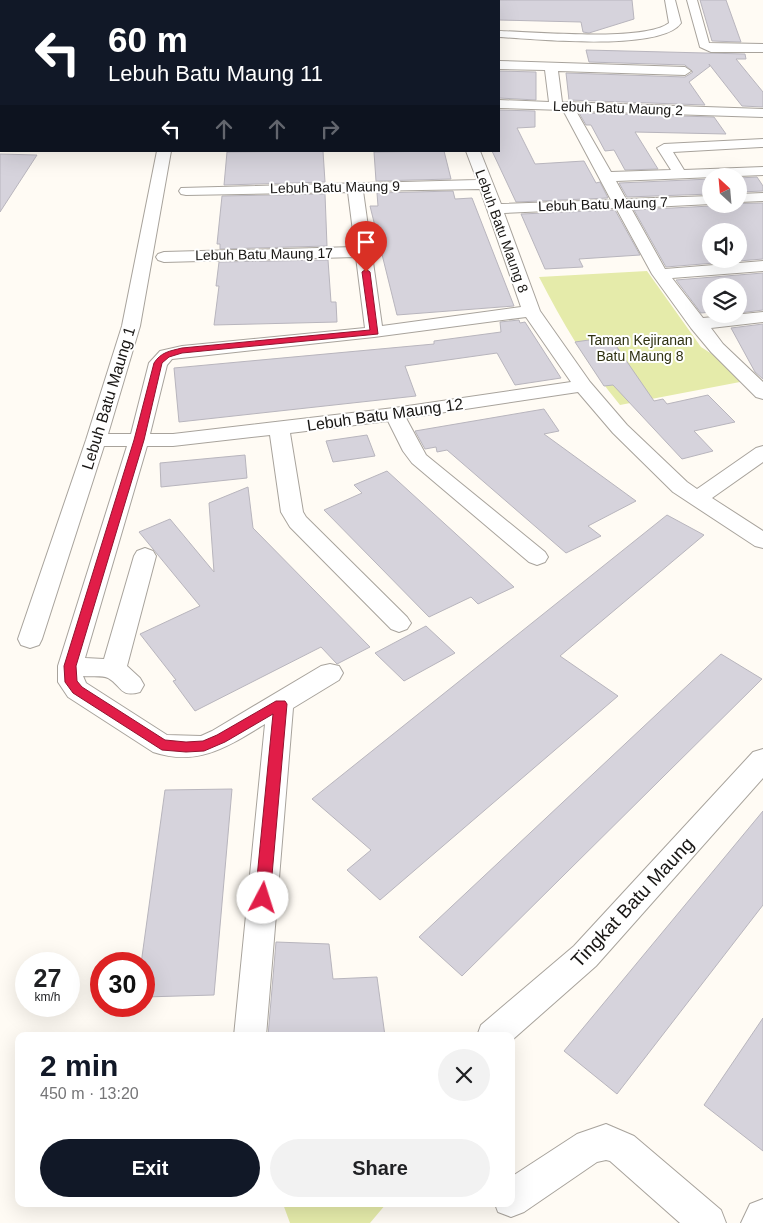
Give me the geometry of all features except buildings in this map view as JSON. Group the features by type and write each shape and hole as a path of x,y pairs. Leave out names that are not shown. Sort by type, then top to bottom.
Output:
{"street":[{"path":"500,34 639,38 672,28 675,23 670,0"},
{"path":"692,0 704,45 711,48 763,48"},
{"path":"500,65 686,71"},
{"path":"551,66 561,106 606,177 660,274 717,348 763,393"},
{"name":"Lebuh Batu Maung 2","path":"500,104 763,113"},
{"path":"736,112 762,144"},
{"path":"680,174 664,148 762,144"},
{"name":"Lebuh Batu Maung 1","path":"30,638 96,440 130,326 164,152"},
{"name":"Lebuh Batu Maung 8","path":"472,152 531,311"},
{"path":"606,177 763,171"},
{"name":"Lebuh Batu Maung 9","path":"186,191 485,184"},
{"path":"355,187 374,332"},
{"path":"748,198 763,197"},
{"name":"Lebuh Batu Maung 7","path":"495,209 702,200"},
{"name":"Lebuh Batu Maung 17","path":"164,257 363,252"},
{"path":"660,274 763,266"},
{"path":"330,673 221,738 204,746 186,747 162,745 77,690 71,682 70,666 139,440 158,363 166,355 182,351 374,332 531,311 582,386 620,429 680,487 763,541"},
{"path":"697,324 763,317"},
{"name":"Lebuh Batu Maung 12","path":"96,440 173,440 394,414 582,386"},
{"path":"394,414 419,459 537,557"},
{"path":"279,428 292,512 298,522 399,623"},
{"path":"697,499 763,452"},
{"path":"70,666 122,677 145,556"},
{"path":"250,1032 280,704"},
{"name":"Tingkat Batu Maung","path":"498,1032 584,956 763,760"},
{"path":"515,1197 589,1146 606,1142 622,1148 708,1223"},
{"path":"759,1223 763,1217"}],"green space":[{"name":"Taman Kejiranan Batu Maung 8","path":"647,271 701,347 715,356 740,382 620,405 576,343 539,277"},
{"path":"284,1207 383,1207 370,1223 290,1223"}],"route":[{"path":"263,898 280,704 204,746 162,745 77,690 71,682 70,666 139,440 149,396 158,363 161,359 174,352 374,332 366,272"}]}
